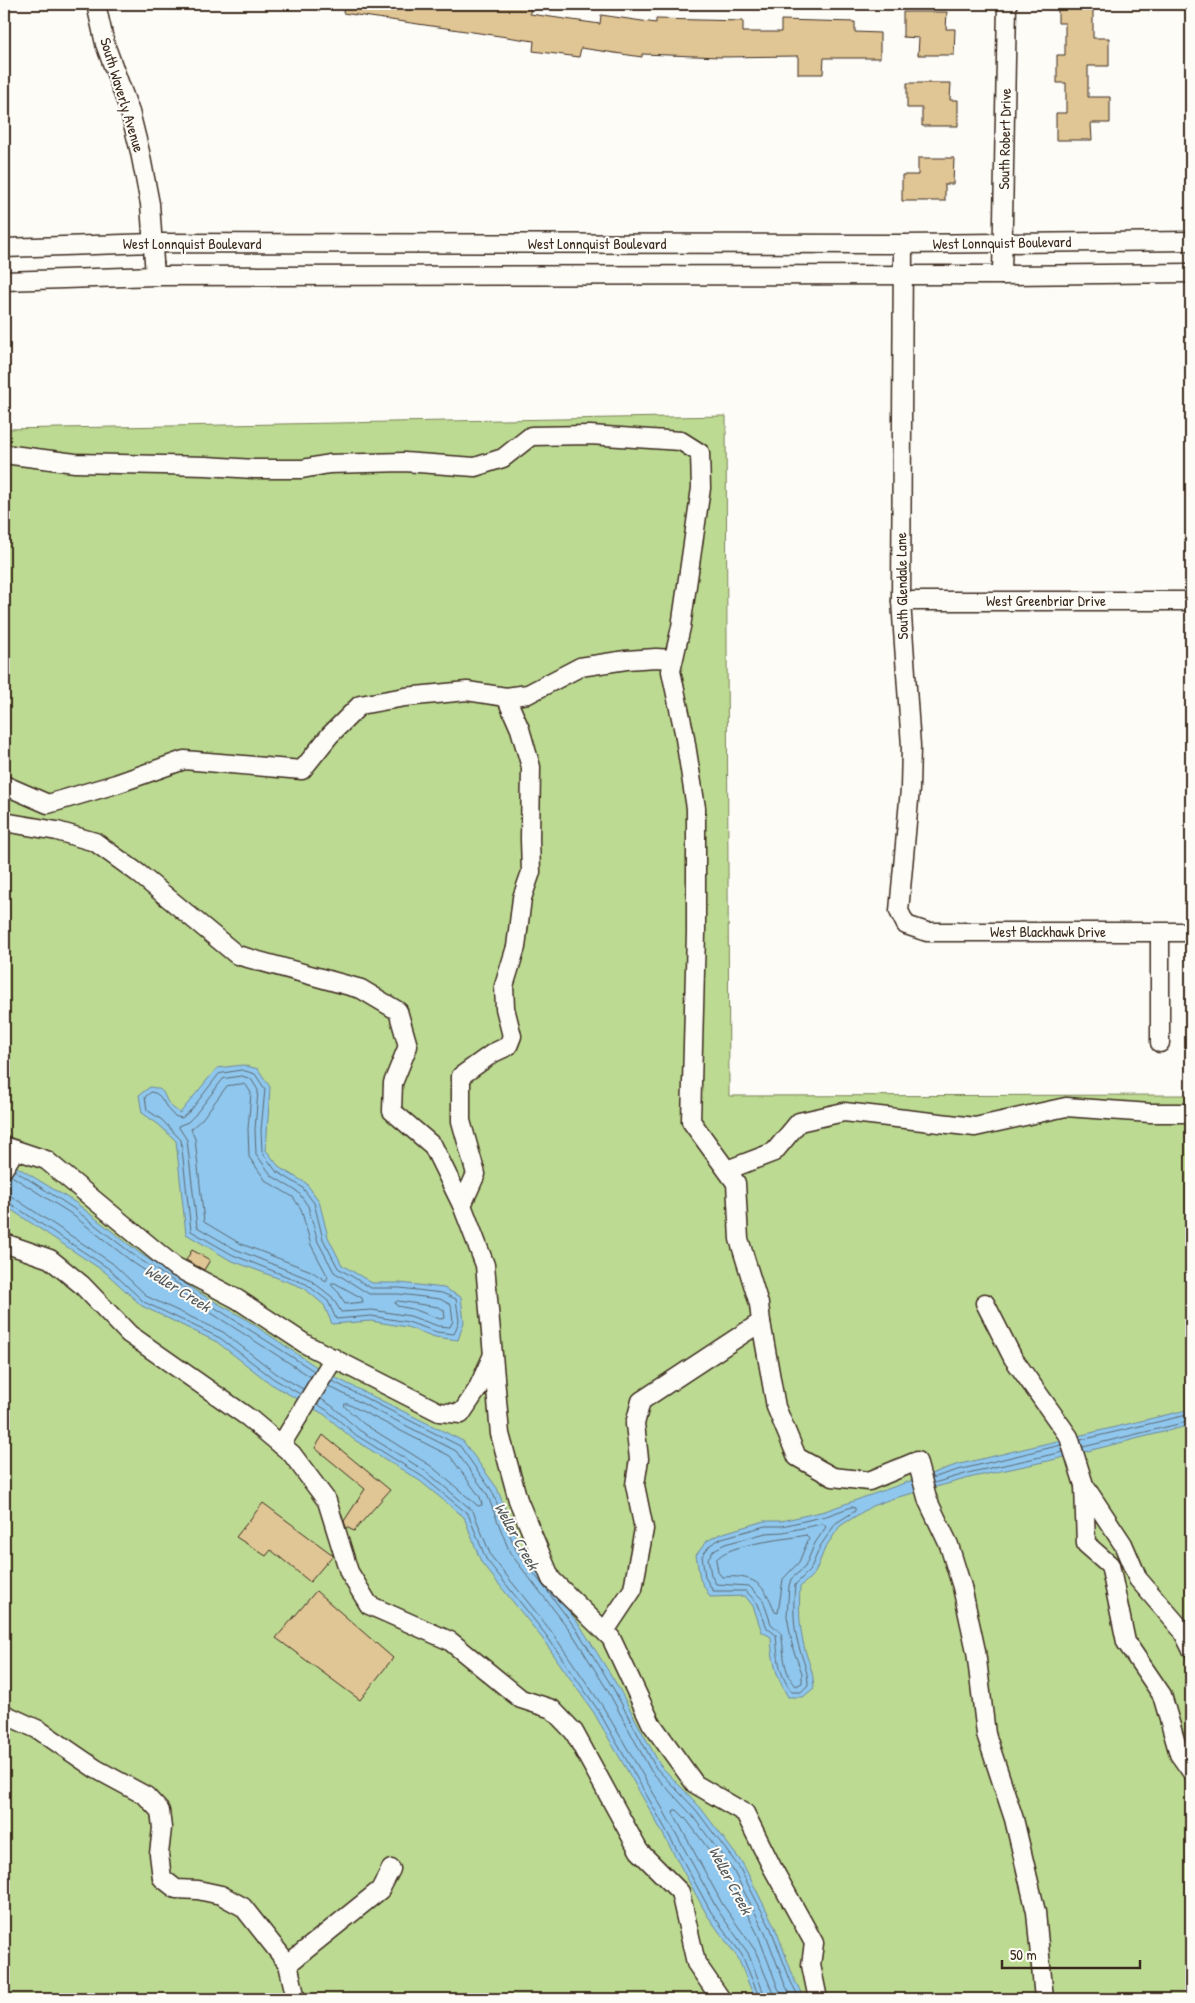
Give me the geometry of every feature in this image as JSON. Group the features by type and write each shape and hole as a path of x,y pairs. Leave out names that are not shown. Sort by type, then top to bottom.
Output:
{"street":[{"name":"South Waverly Avenue","path":"96,4 105,44 130,112 140,152 150,204 155,276"},
{"name":"South Robert Drive","path":"1002,275 1007,4"},
{"name":"West Lonnquist Boulevard","path":"4,248 153,244 1003,244 1191,240"},
{"name":"South Glendale Lane","path":"903,244 900,601 910,755 910,789 898,911 906,925"},
{"name":"West Lonnquist Boulevard","path":"4,281 155,276 1191,273"},
{"path":"4,454 75,464 206,466 254,469 302,469 328,464 404,462 475,467 503,458 531,436 590,435 680,441 700,453 701,488 681,627 671,671 684,732 696,808 696,933 691,1121 736,1183 739,1239 760,1304 760,1322 776,1407 797,1457 833,1476 869,1481 917,1461 928,1501 949,1545 962,1587 976,1651 986,1734 1014,1819 1036,1912 1044,1999"},
{"name":"West Greenbriar Drive","path":"900,601 1191,601"},
{"path":"4,785 48,804 116,784 184,760 302,770 330,734 360,704 468,690 506,697 528,694 580,667 626,660 673,659"},
{"path":"462,1205 476,1174 461,1121 461,1076 493,1053 508,1046 512,1036 505,1008 504,986 516,947 522,898 531,872 532,767 520,729 506,697"},
{"path":"4,822 57,830 95,842 138,874 237,955 361,989 398,1010 408,1046 394,1084 392,1111 433,1146 462,1205 486,1265 500,1434 518,1500 551,1579 611,1638 651,1723 695,1784 745,1813 814,1943 811,1965 818,1999"},
{"name":"West Blackhawk Drive","path":"906,925 927,932 1191,932"},
{"path":"1160,932 1160,1043"},
{"path":"727,1170 774,1152 799,1122 844,1112 975,1128 1066,1107 1191,1113"},
{"path":"8,1155 46,1160 174,1266 237,1299 307,1345 330,1365 439,1412 460,1414 477,1390 494,1354"},
{"path":"4,1243 50,1259 82,1285 129,1334 249,1418 292,1454 328,1501 350,1572 369,1605 450,1641 521,1698 552,1709 574,1732 639,1852 680,1892 696,1963 721,1999"},
{"path":"986,1303 1012,1358 1069,1437 1084,1484 1123,1544 1138,1579 1182,1630 1191,1648"},
{"path":"605,1631 632,1589 644,1529 635,1485 639,1459 635,1424 640,1401 760,1322"},
{"path":"281,1445 330,1365"},
{"path":"265,1432 296,1420"},
{"path":"1084,1484 1086,1544 1110,1565 1126,1642 1162,1695 1179,1754 1191,1771"},
{"path":"4,1714 39,1730 96,1769 146,1796 160,1811 162,1828 159,1854 162,1878 176,1889 198,1890 221,1895 243,1908 288,1964 296,1999"},
{"path":"288,1964 380,1890 391,1869"}],"green space":[{"path":"726,416 729,1096 1191,1095 1191,1999 4,1999 4,429"}],"water":[{"path":"243,1065 258,1069 270,1087 266,1150 280,1168 306,1183 319,1201 328,1237 342,1265 372,1283 400,1283 444,1288 461,1297 464,1322 458,1340 435,1337 407,1327 371,1321 332,1324 324,1305 304,1288 230,1260 186,1234 176,1141 158,1124 142,1113 139,1095 150,1087 159,1089 170,1105 180,1113 217,1068"},
{"name":"Weller Creek","path":"4,1159 76,1203 141,1254 196,1291 244,1318 324,1372 463,1441 497,1488 520,1547 581,1627 617,1685 660,1765 700,1807 743,1864 775,1927 795,1981 806,1999 755,1999 738,1958 707,1915 594,1713 542,1638 481,1562 464,1517 420,1481 353,1439 325,1415 271,1384 217,1342 142,1306 105,1272 10,1209 4,1204"},
{"path":"1191,1409 1191,1425 1048,1461 973,1477 891,1499 872,1506 840,1526 825,1548 815,1573 800,1587 801,1631 814,1688 803,1697 788,1697 775,1668 771,1637 762,1632 753,1606 745,1596 710,1597 700,1579 696,1555 707,1541 720,1534 764,1521 781,1521 825,1511 956,1465"}],"building":[{"path":"344,4 531,4 530,14 600,24 601,15 656,23 656,19 743,21 743,32 781,32 781,20 855,22 855,32 880,33 880,58 824,58 823,74 798,74 798,56 721,57 642,54 642,57 581,48 579,57 533,51 534,41 343,13"},
{"path":"1058,4 1093,4 1093,38 1109,38 1109,66 1088,66 1088,97 1110,97 1110,123 1091,123 1092,140 1056,140 1056,113 1066,113 1066,83 1057,83 1057,55 1065,55 1065,23 1058,23"},
{"path":"903,12 947,12 946,29 955,29 954,55 918,55 919,38 903,37"},
{"path":"907,83 951,83 950,100 958,100 958,126 922,126 922,108 907,108"},
{"path":"918,158 954,158 953,184 945,184 945,201 902,201 902,175 918,175"},
{"path":"192,1250 210,1260 204,1270 186,1260"},
{"path":"323,1435 390,1490 354,1531 346,1527 344,1521 365,1489 315,1448"},
{"path":"263,1503 333,1555 310,1582 271,1550 266,1556 236,1537"},
{"path":"316,1591 393,1658 360,1700 276,1638"}]}
